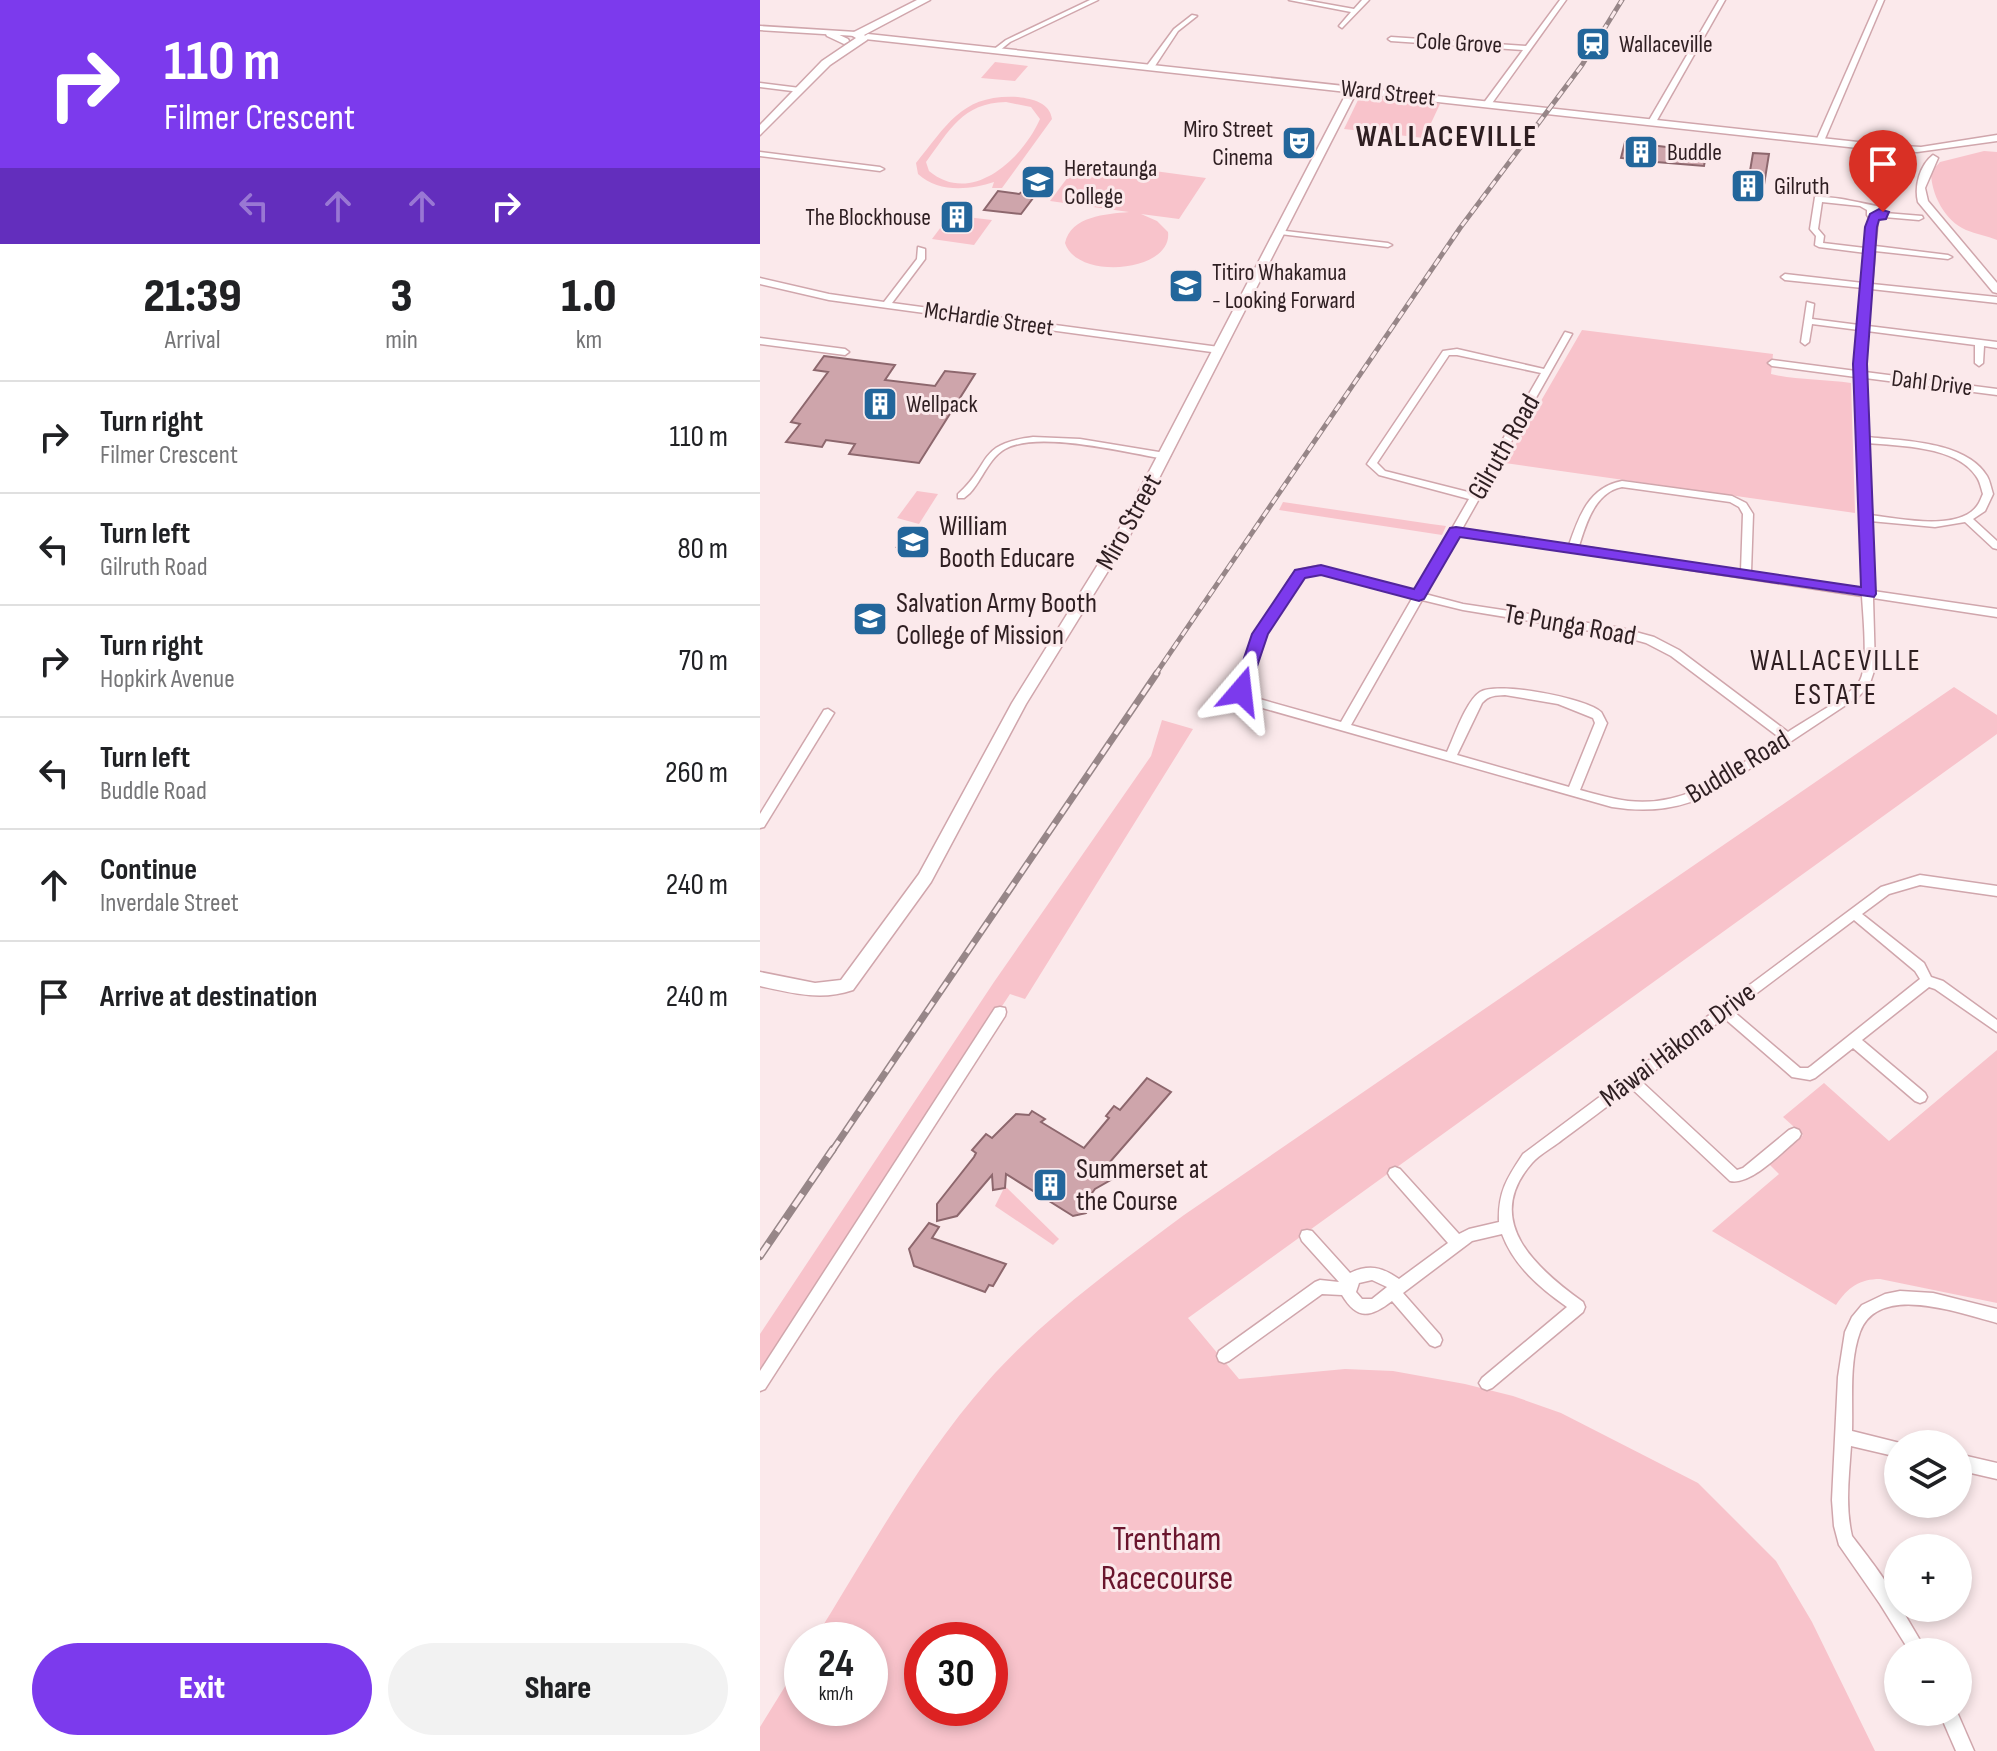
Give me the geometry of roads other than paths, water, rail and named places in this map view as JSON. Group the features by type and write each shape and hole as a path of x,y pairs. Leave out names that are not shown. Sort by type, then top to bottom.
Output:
{"main road":[{"path":"826,63 865,34 925,0"},
{"path":"760,132 844,41 936,0"},
{"path":"831,34 844,41"}],"street":[{"path":"997,50 1008,41 1095,0"},
{"path":"1292,0 1355,11"},
{"path":"1342,26 1366,0"},
{"path":"1487,104 1563,0"},
{"path":"1652,122 1722,0"},
{"path":"1820,141 1881,0"},
{"path":"1150,67 1176,30 1194,16"},
{"path":"760,28 865,34"},
{"name":"Ward Street","path":"865,34 1923,154 1995,137"},
{"name":"Cole Grove","path":"1391,39 1528,48"},
{"path":"760,85 800,90"},
{"name":"Miro Street","path":"760,979 831,991 847,985 925,878 1004,729 1122,537 1353,89"},
{"path":"760,154 880,169"},
{"path":"1923,154 1920,196 1928,212 1997,290"},
{"path":"1817,259 1820,236 1814,229 1819,185"},
{"path":"1818,199 1859,203 1877,214 1919,218"},
{"name":"Buddle Road","path":"1344,727 1573,792 1627,805 1652,807 1677,804 1701,795 1854,694 1865,683 1870,668 1861,375 1869,250 1877,214"},
{"path":"1280,232 1388,245"},
{"path":"1819,245 1948,257"},
{"path":"886,305 921,259 921,249"},
{"path":"1785,277 1997,300"},
{"name":"McHardie Street","path":"760,281 829,297 1219,350"},
{"path":"1805,342 1810,304"},
{"path":"1808,321 1997,345"},
{"name":"Gilruth Road","path":"1344,727 1569,338"},
{"path":"760,341 845,352"},
{"path":"1979,363 1980,343"},
{"path":"1475,497 1382,473 1372,464 1446,353 1457,352 1547,372"},
{"name":"Dahl Drive","path":"1772,363 1997,392"},
{"path":"961,496 970,490 999,449 1030,438 1165,456"},
{"path":"1863,440 1935,448 1969,464 1982,477 1988,494 1981,509 1967,519 1939,524 1865,517"},
{"path":"1573,549 1600,492 1609,485 1622,484 1732,499 1743,505 1748,514 1746,575"},
{"path":"1967,519 1997,546"},
{"path":"1456,531 1997,613"},
{"name":"Te Punga Road","path":"1344,727 1245,697 1242,684 1262,630 1297,576 1310,570 1321,570 1463,607 1621,632 1650,640 1675,653 1788,738"},
{"path":"1450,757 1480,699 1489,691 1500,689 1581,706 1597,715 1601,723 1573,792"},
{"path":"760,824 766,803 828,713"},
{"name":"Māwai Hākona Drive","path":"1506,1227 1507,1191 1528,1158 1885,890 1920,880 1997,891"},
{"path":"1853,913 1920,967 1927,981 1939,985 1997,1027"},
{"path":"1724,1011 1797,1073 1810,1074 1927,981"},
{"path":"760,1384 1000,1012"},
{"path":"1853,1040 1920,1097"},
{"path":"1631,1080 1735,1177 1747,1173 1794,1134"},
{"path":"1395,1173 1457,1243"},
{"path":"1435,1340 1395,1290 1375,1273 1360,1275 1350,1285 1349,1297 1355,1304 1368,1308 1395,1290 1457,1243 1477,1233 1506,1227 1526,1266 1578,1307 1487,1383"},
{"path":"1307,1236 1350,1285"},
{"path":"1224,1356 1320,1287 1350,1285"},
{"path":"1910,1638 1845,1539 1840,1512 1850,1343 1857,1321 1870,1307 1889,1299 1913,1298 1997,1316"},
{"path":"1844,1437 1884,1446"},
{"path":"1972,1465 1997,1471"},
{"path":"1954,1726 1965,1751"}],"railway":[{"path":"1155,675 1460,228 1582,65 1622,0"},
{"path":"832,1151 1157,673"},
{"path":"760,1256 833,1149"}],"place":[{"name":"Wallaceville","path":"1593,44"},
{"name":"Miro Street Cinema","path":"1299,143"},
{"name":"Buddle","path":"1641,152"},
{"name":"Heretaunga College","path":"1038,182"},
{"name":"Gilruth","path":"1748,186"},
{"name":"The Blockhouse","path":"957,217"},
{"name":"Titiro Whakamua - Looking Forward","path":"1186,286"},
{"name":"Wellpack","path":"880,404"},
{"name":"William Booth Educare","path":"913,542"},
{"name":"Salvation Army Booth College of Mission","path":"870,619"},
{"name":"Summerset at the Course","path":"1050,1185"}],"district":[{"name":"WALLACEVILLE","path":"1447,137"},
{"name":"WALLACEVILLE ESTATE","path":"1836,678"}],"park label":[{"name":"Trentham Racecourse","path":"1167,1558"}]}
